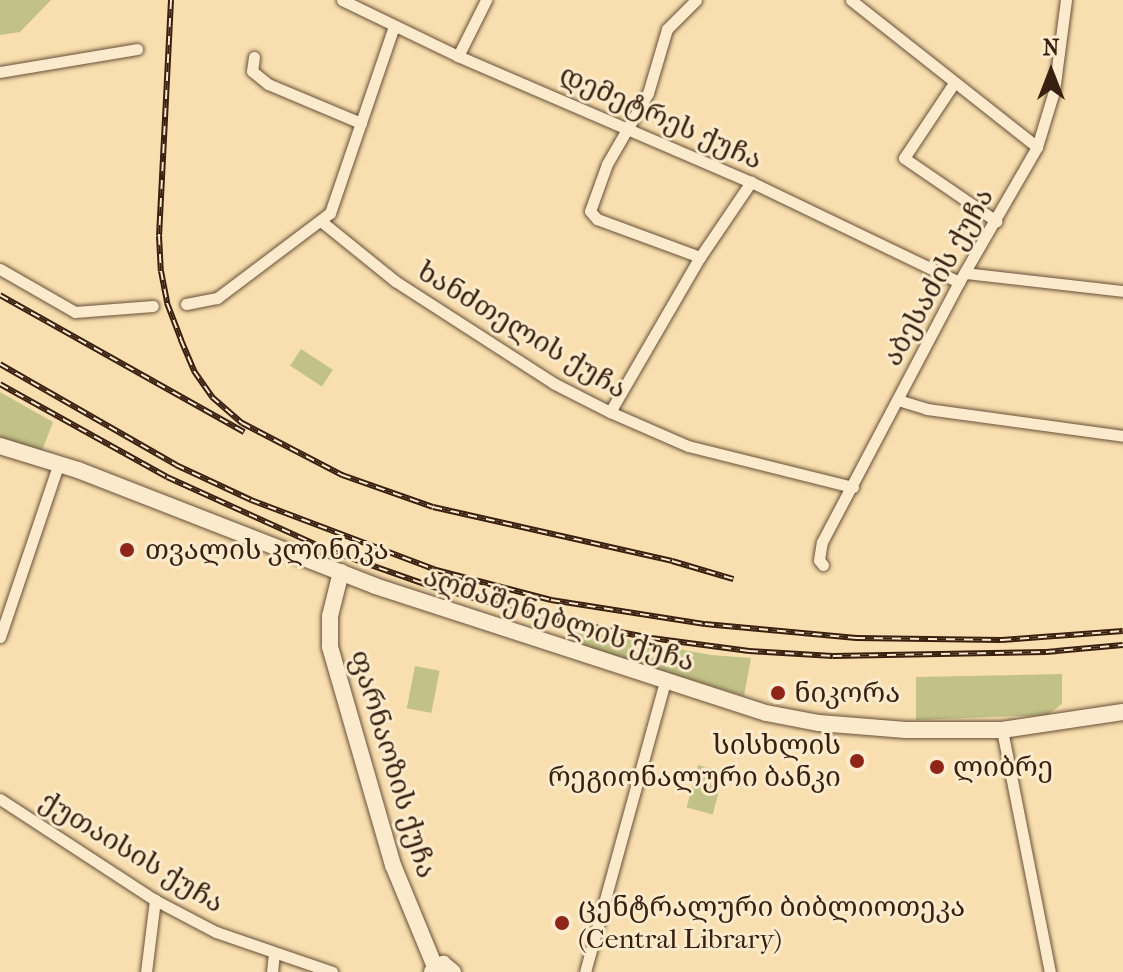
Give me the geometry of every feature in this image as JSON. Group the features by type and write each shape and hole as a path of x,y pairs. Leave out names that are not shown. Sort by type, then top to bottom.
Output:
{"main road":[{"name":"აღმაშენებლის ქუჩა","path":"0,446 341,572 766,713 819,723 906,730 1002,730 1123,712"},
{"name":"ფარნაოზის ქუჩა","path":"341,572 330,616 330,647 393,865 434,969"},
{"path":"434,969 447,965 453,972"}],"street":[{"name":"დემეტრეს ქუჩა","path":"342,0 458,56 751,182 962,278 1123,291"},
{"path":"458,56 486,0"},
{"path":"696,0 667,29 648,93 607,164 590,211 597,219 700,257"},
{"path":"851,0 1037,147"},
{"name":"აბესაძის ქუჩა","path":"823,565 819,560 822,542 962,278 1037,147 1054,91 1066,0"},
{"path":"186,304 217,298 322,222 338,199 394,26"},
{"path":"0,72 137,49"},
{"path":"254,57 252,71 268,84 361,123"},
{"path":"954,83 904,158 996,221"},
{"path":"610,412 700,257 751,182"},
{"name":"ხანძთელის ქუჩა","path":"322,222 395,281 555,384 610,412 688,446 853,487"},
{"path":"0,269 75,312 153,306"},
{"path":"898,400 927,409 1123,436"},
{"path":"0,637 58,466"},
{"path":"585,972 665,681"},
{"path":"1002,730 1050,972"},
{"name":"ქუთაისის ქუჩა","path":"0,799 155,900 216,932 332,972"},
{"path":"146,972 155,900"},
{"path":"272,972 274,953"}],"green space":[{"path":"0,0 51,0 20,32 0,35"},
{"path":"301,349 333,370 322,386 290,366"},
{"path":"0,392 53,422 42,451 0,437"},
{"path":"567,628 711,655 751,658 744,696 563,641"},
{"path":"415,666 440,671 431,713 407,708"},
{"path":"1062,674 1062,704 1047,715 916,720 916,677"},
{"path":"698,765 724,772 713,814 687,808"}],"railway":[{"path":"171,0 159,236 161,271 167,303 181,340 194,371 212,397 242,423 342,475 433,507 672,561 733,579"},
{"path":"0,295 244,432"},
{"path":"0,364 176,465 251,500 436,570 551,600 705,624 856,638 1002,640 1123,631"},
{"path":"0,384 167,477 328,550 430,586 547,618 651,638 749,651 833,656 1046,652 1123,645"}],"place":[{"name":"თვალის კლინიკა","path":"127,550"},
{"name":"ნიკორა","path":"778,693"},
{"name":"სისხლის რეგიონალური ბანკი","path":"857,761"},
{"name":"ლიბრე","path":"937,767"},
{"name":"ცენტრალური ბიბლიოთეკა (Central Library)","path":"562,923"}]}
